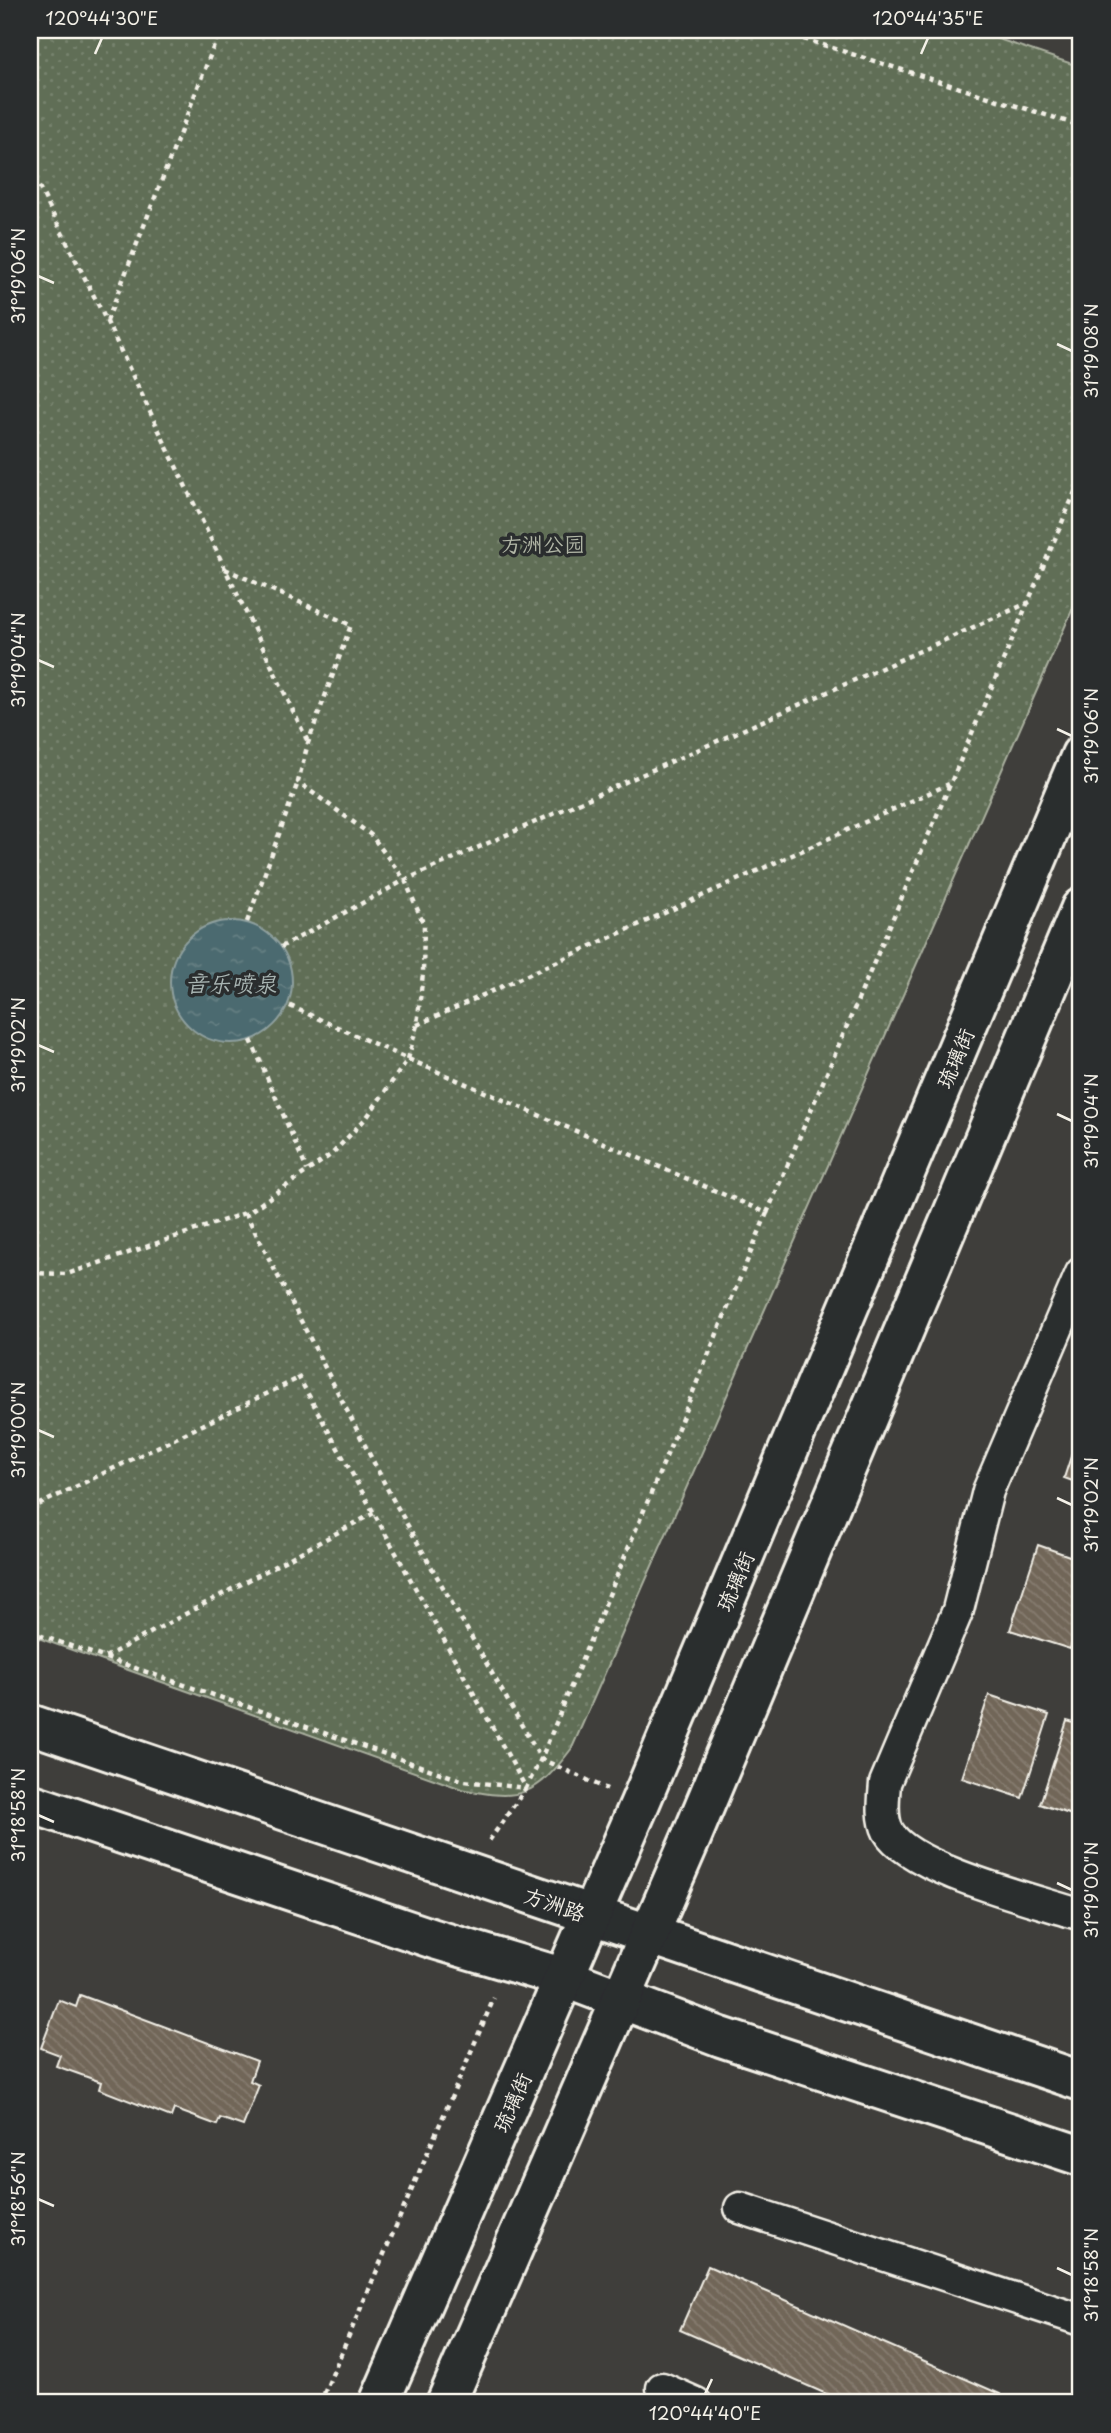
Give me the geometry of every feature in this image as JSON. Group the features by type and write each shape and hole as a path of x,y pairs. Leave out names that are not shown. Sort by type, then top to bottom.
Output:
{"main road":[{"name":"琉璃街","path":"379,2403 592,1916 1081,755"},
{"path":"446,2403 650,1934 1081,908"},
{"name":"方洲路","path":"30,1724 1081,2081"},
{"path":"30,1803 508,1964 565,1978 720,2037 1081,2156"}],"street":[{"path":"1081,1273 988,1491 958,1610 885,1783 883,1806 887,1829 901,1848 928,1864 1081,1915"},
{"path":"740,2207 1081,2320"},
{"path":"662,2388 696,2403"}],"path":[{"path":"107,322 220,30"},
{"path":"775,30 1081,126"},
{"path":"30,169 107,322 308,743"},
{"path":"466,1873 526,1788 541,1759 767,1213 1081,478"},
{"path":"225,569 351,625 247,922"},
{"path":"281,947 405,880 1030,602"},
{"path":"30,1273 67,1274 249,1212 332,1154 367,1117 408,1059 417,1026 423,973 424,925 405,880 371,835 298,782"},
{"path":"417,1026 950,783"},
{"path":"288,1005 767,1213"},
{"path":"251,1040 307,1170"},
{"path":"249,1212 246,1214 391,1496 541,1759 640,1803"},
{"path":"30,1509 299,1377 526,1788"},
{"path":"105,1658 374,1513"},
{"path":"30,1632 464,1781 526,1788"},
{"path":"320,2403 508,1964"}],"green space":[{"name":"方洲公园","path":"30,30 972,30 1081,67 1081,590 572,1748 548,1776 525,1791 499,1795 462,1789 30,1635"}],"water":[{"name":"音乐喷泉","path":"231,921 254,926 274,939 287,959 292,982 287,1005 274,1025 254,1038 231,1043 208,1038 188,1025 175,1005 170,982 175,959 188,939 208,926"}],"building":[{"path":"1081,1426 1081,1484 1064,1478"},
{"path":"1038,1545 1081,1560 1081,1615 1070,1649 1010,1630"},
{"path":"989,1695 1049,1715 1022,1798 962,1778"},
{"path":"1067,1721 1081,1725 1081,1818 1040,1804"},
{"path":"80,1995 257,2061 250,2081 259,2085 243,2126 220,2118 217,2125 174,2109 171,2117 99,2089 101,2082 56,2066 60,2055 41,2048 59,2000 76,2007"},
{"path":"708,2266 1000,2394 996,2403 847,2403 680,2330"},
{"path":"30,2395 51,2403 30,2403"}]}
